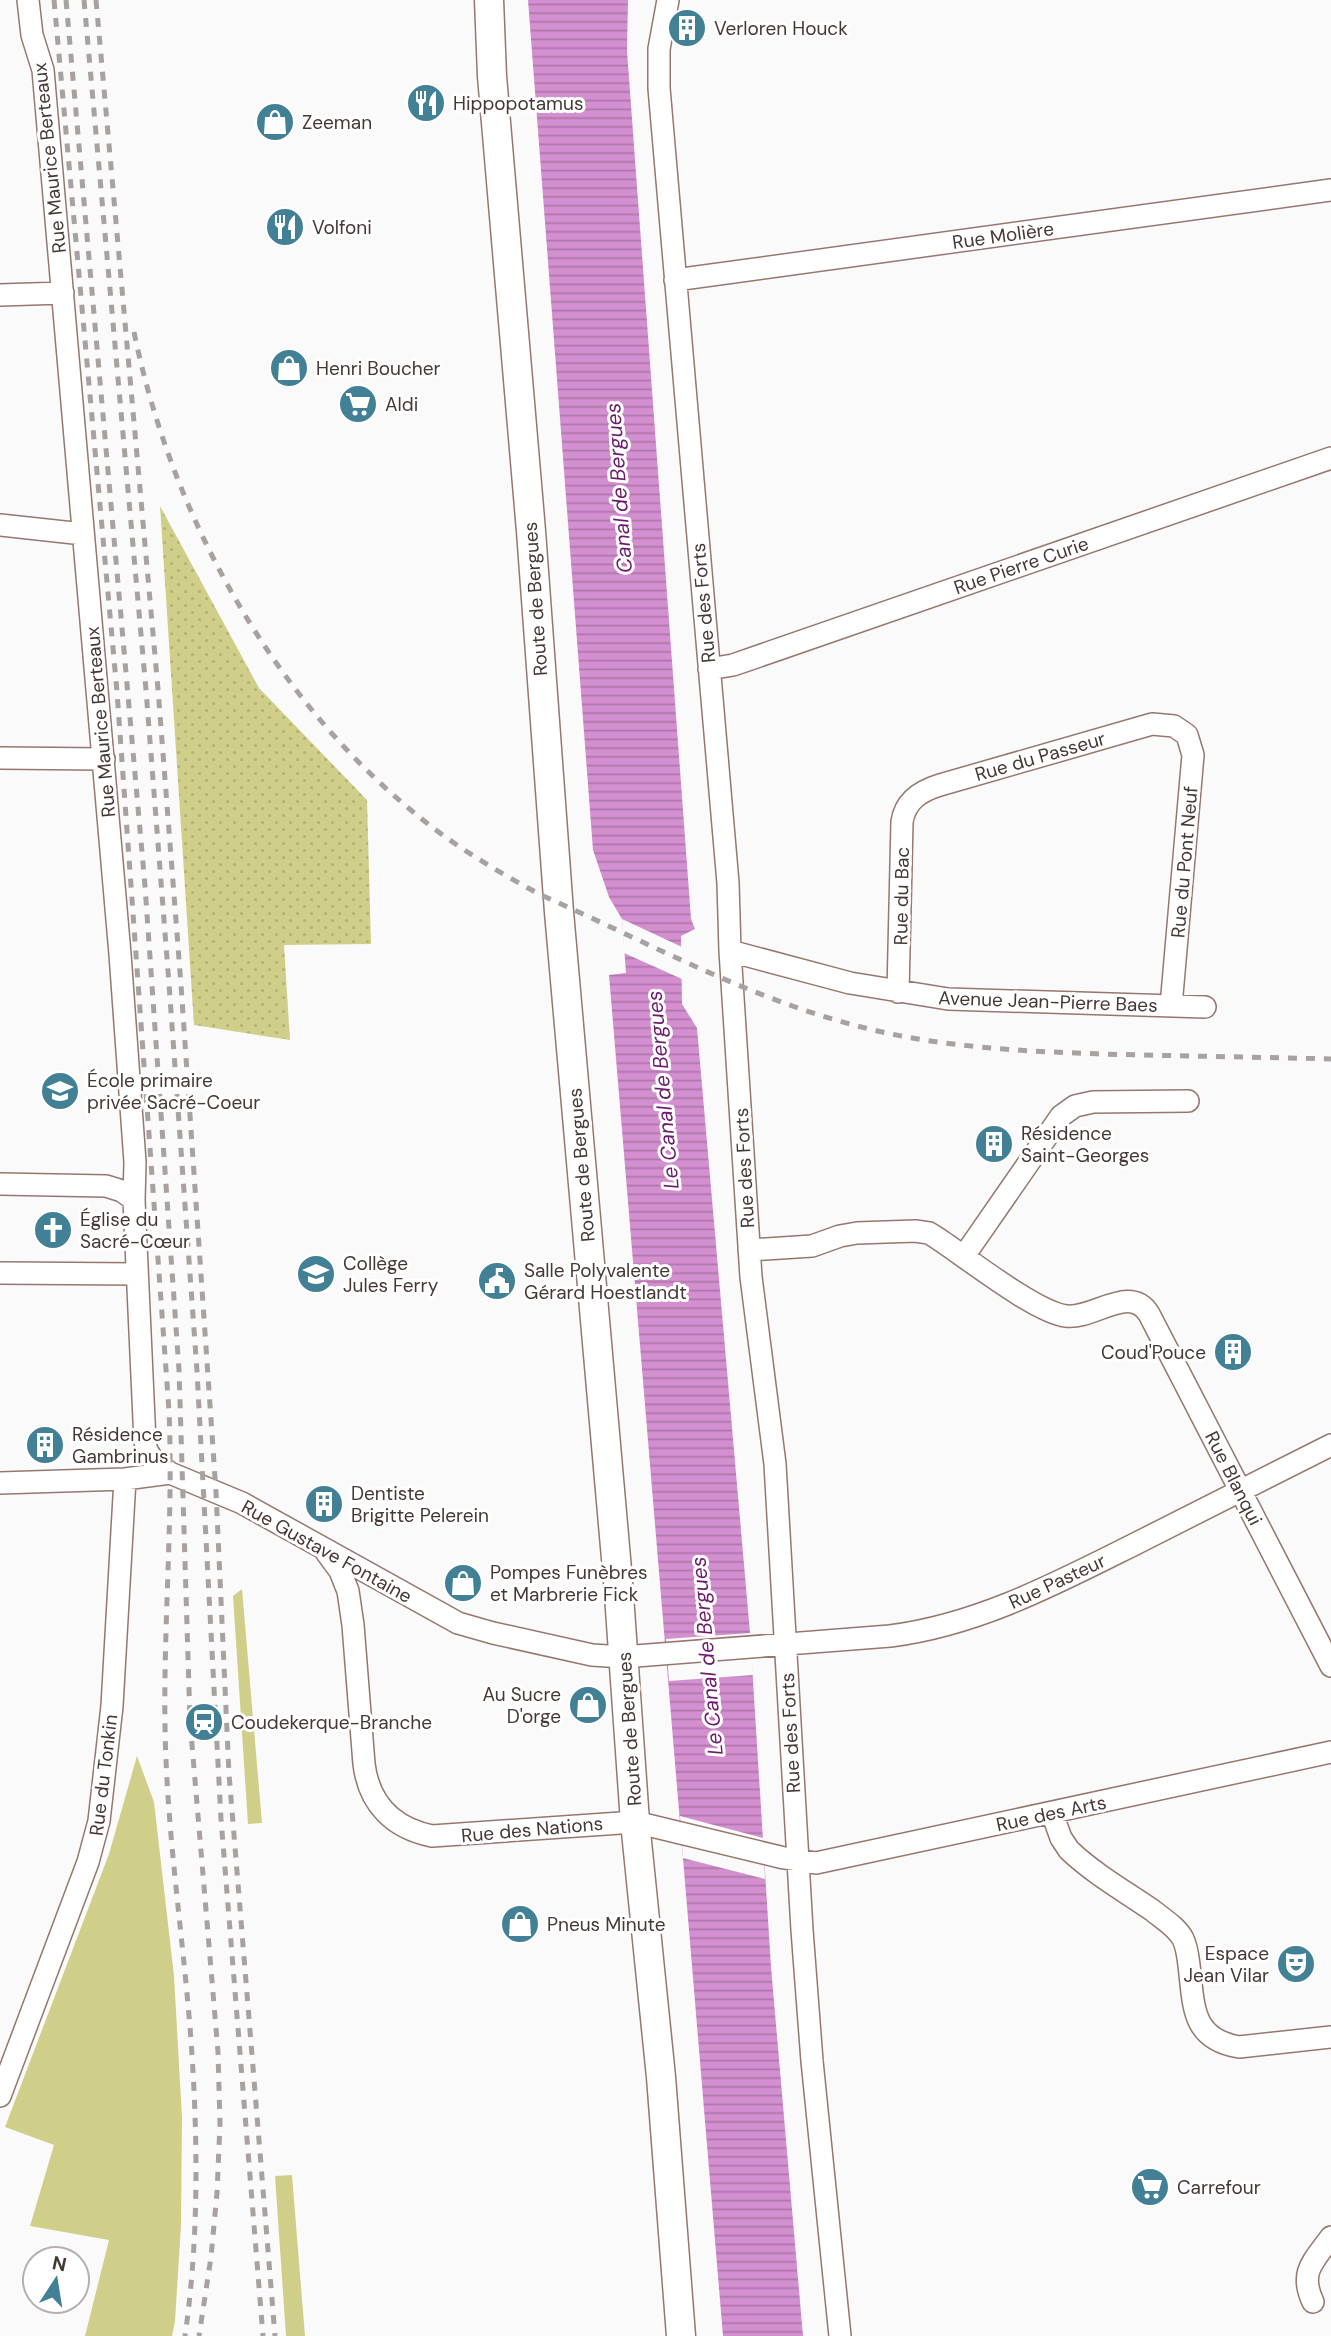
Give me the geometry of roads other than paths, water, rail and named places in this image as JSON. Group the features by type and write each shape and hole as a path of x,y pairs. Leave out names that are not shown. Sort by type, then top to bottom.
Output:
{"main road":[{"name":"Route de Bergues","path":"480,0 492,76"},
{"name":"Route de Bergues","path":"489,0 492,76 530,517 559,912 635,1822 661,2077 681,2336"}],"street":[{"name":"Rue Maurice Berteaux","path":"28,0 32,35 43,70 104,760 135,1162 134,1200 145,1447 143,1468 130,1479"},
{"name":"Rue des Forts","path":"668,0 661,34 659,74 727,883 749,1250 774,1456 797,1861 812,2061 840,2336"},
{"name":"Rue Molière","path":"676,280 1331,190"},
{"path":"0,295 63,293"},
{"name":"Rue Pierre Curie","path":"709,669 733,665 1331,458"},
{"path":"0,525 83,534"},
{"name":"Rue du Passeur","path":"910,802 930,788 966,777 1152,724 1174,726"},
{"name":"Rue du Pont Neuf","path":"1171,1006 1194,755 1187,735 1174,726"},
{"path":"0,758 104,760"},
{"name":"Rue du Bac","path":"898,992 902,822 910,802"},
{"name":"Avenue Jean-Pierre Baes","path":"730,951 849,984 977,1002 1205,1007"},
{"path":"749,1250 812,1246 850,1234 915,1231 929,1233 964,1256 1046,1136 1067,1111 1093,1102 1188,1101"},
{"path":"0,1184 99,1185 122,1191 134,1200"},
{"name":"Rue Blanqui","path":"964,1256 1035,1304 1059,1315 1084,1315 1128,1301 1141,1303 1331,1666"},
{"path":"0,1273 137,1274"},
{"name":"Rue Pasteur","path":"651,1655 901,1634 974,1616 1047,1587 1331,1445"},
{"path":"145,1447 151,1459 170,1473"},
{"path":"0,1483 130,1479 170,1473"},
{"name":"Rue Gustave Fontaine","path":"170,1473 242,1503 447,1618 469,1627 576,1652 623,1657 651,1655"},
{"name":"Rue du Tonkin","path":"0,2096 96,1836 113,1691 130,1479"},
{"path":"319,1545 336,1563 344,1577 353,1625"},
{"path":"353,1625 357,1603 367,1590 391,1585"},
{"name":"Rue des Nations","path":"353,1625 366,1778 380,1807 392,1820 415,1832 440,1837 635,1822 675,1831"},
{"name":"Rue des Arts","path":"675,1831 797,1861 824,1862 1331,1752"},
{"path":"1052,1813 1061,1839 1069,1850 1164,1920 1181,1936 1186,1946 1197,2017 1202,2028 1217,2041 1239,2047 1331,2037"},
{"path":"1312,2302 1307,2289 1307,2274 1331,2237"}],"water":[{"path":"528,0 628,0 627,51 691,919 695,929 681,936 682,1004 697,1028 750,1633 771,1967 803,2336 723,2336 609,975 626,973 622,919 609,897 593,850"}],"railway":[{"path":"54,0 117,692 169,1411 166,1760 191,2040 196,2151 193,2262 185,2336"},
{"path":"66,0 145,886 179,1370 190,1721 218,2052 220,2124 217,2193 199,2336"},
{"path":"84,0 146,690 169,984 197,1371 221,1819 263,2336"},
{"path":"96,0 158,689 181,985 216,1492 229,1774 275,2336"},
{"path":"134,332 151,400 173,467 201,532 233,595 271,655 313,712 361,764 427,823 491,867 541,895 732,982 810,1012 881,1032 975,1047 1038,1051 1331,1059"}],"place":[{"name":"Verloren Houck","path":"687,28"},
{"name":"Hippopotamus","path":"426,103"},
{"name":"Zeeman","path":"275,122"},
{"name":"Volfoni","path":"285,227"},
{"name":"Henri Boucher","path":"289,368"},
{"name":"Aldi","path":"358,404"},
{"name":"École primaire privée Sacré-Coeur","path":"60,1091"},
{"name":"Résidence Saint-Georges","path":"994,1144"},
{"name":"Église du Sacré-Cœur","path":"53,1230"},
{"name":"Collège Jules Ferry","path":"316,1274"},
{"name":"Salle Polyvalente Gérard Hoestlandt","path":"497,1281"},
{"name":"Coud'Pouce","path":"1233,1352"},
{"name":"Résidence Gambrinus","path":"45,1445"},
{"name":"Dentiste Brigitte Pelerein","path":"324,1504"},
{"name":"Pompes Funèbres et Marbrerie Fick","path":"463,1583"},
{"name":"Au Sucre D'orge","path":"588,1705"},
{"name":"Coudekerque-Branche","path":"204,1722"},
{"name":"Pneus Minute","path":"520,1924"},
{"name":"Espace Jean Vilar","path":"1296,1964"},
{"name":"Carrefour","path":"1150,2187"}],"water label":[{"name":"Canal de Bergues","path":"619,488"},
{"name":"Le Canal de Bergues","path":"663,1090"},
{"name":"Le Canal de Bergues","path":"707,1656"}]}
